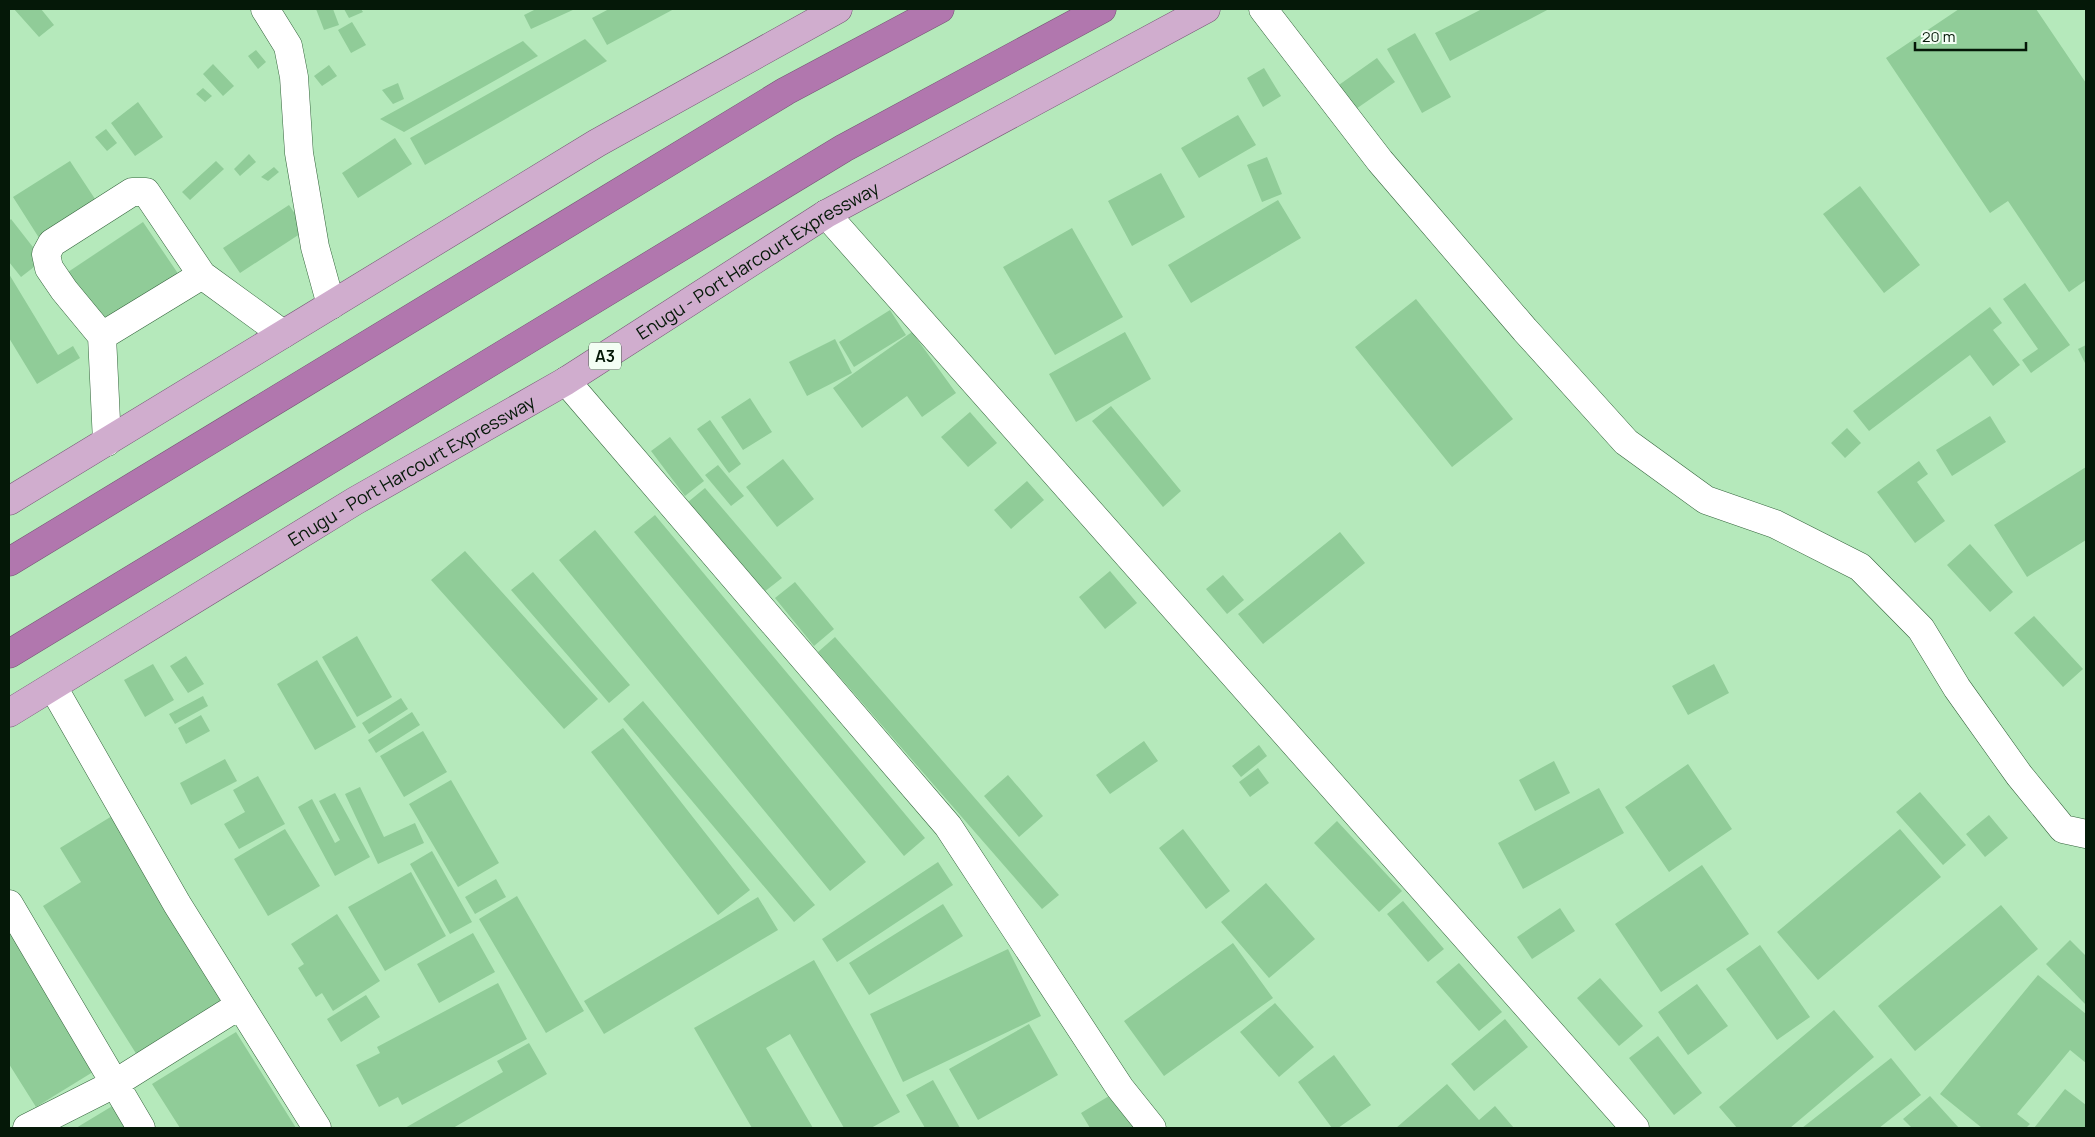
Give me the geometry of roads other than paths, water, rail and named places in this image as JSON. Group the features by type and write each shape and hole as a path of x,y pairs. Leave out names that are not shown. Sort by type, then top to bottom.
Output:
{"highway":[{"path":"9,562 786,91 940,9"},
{"path":"9,654 844,148 1102,9"}],"main road":[{"path":"9,501 597,143 838,9"},
{"name":"Enugu - Port Harcourt Expressway","path":"9,713 355,501 566,381 826,214 1206,9"}],"street":[{"path":"265,9 288,46 294,77 299,153 315,247 331,305"},
{"path":"1263,9 1380,160 1518,322 1626,442 1706,500 1775,524 1860,567 1921,629 1957,688 2019,775 2063,829 2086,834"},
{"path":"107,442 102,336 64,290 49,268 46,254 52,243 132,192 146,192 202,275 283,334"},
{"path":"826,214 1635,1128"},
{"path":"102,336 202,275"},
{"path":"566,381 948,826 1120,1088 1152,1128"},
{"path":"53,687 176,904 317,1128"},
{"path":"9,904 141,1128"},
{"path":"27,1128 114,1084 240,1005"},
{"path":"9,1115 17,1128"}]}
